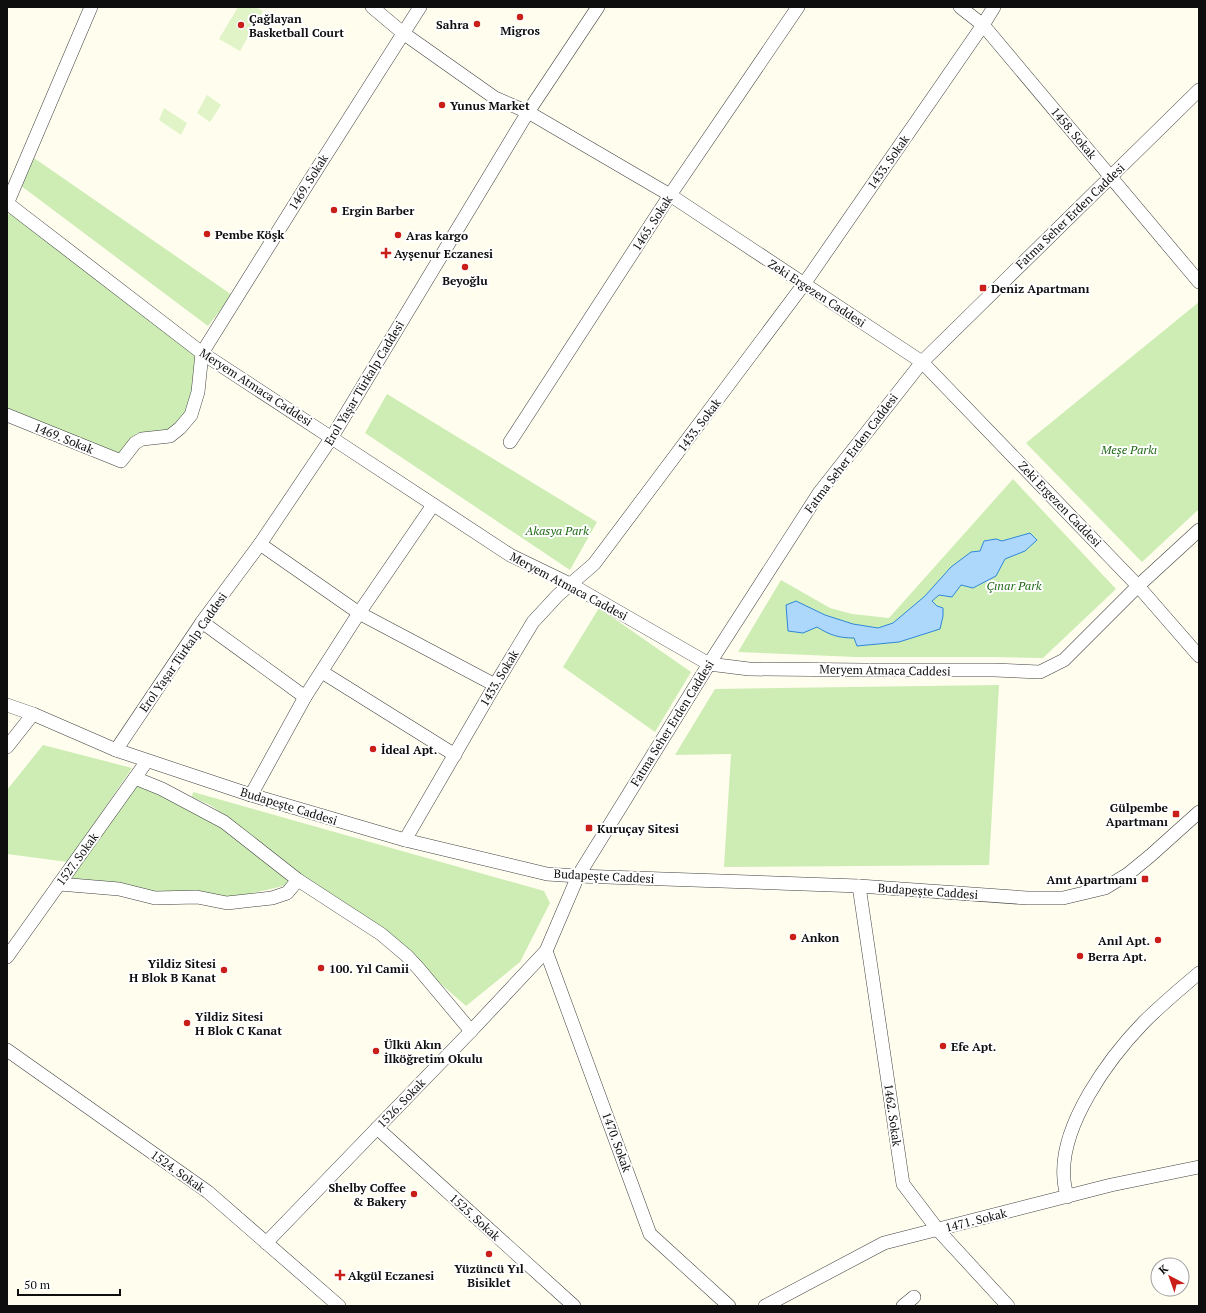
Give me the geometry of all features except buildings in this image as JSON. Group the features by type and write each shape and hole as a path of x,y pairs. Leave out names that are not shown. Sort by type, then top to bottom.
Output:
{"street":[{"path":"7,203 90,7"},
{"name":"Zeki Ergezen Caddesi","path":"372,7 403,33 495,98 528,112 670,195 922,362 1138,586 1199,656"},
{"name":"1469. Sokak","path":"7,415 120,461 135,443 142,439 170,436 180,428 191,415 198,392 202,353 420,7"},
{"name":"Erol Yaşar Türkalp Caddesi","path":"116,750 202,622 260,544 332,437 528,112 598,7"},
{"name":"1465. Sokak","path":"510,442 670,195 798,7"},
{"name":"1458. Sokak","path":"960,7 983,25 1199,282"},
{"name":"1433. Sokak","path":"405,840 494,685 533,622 545,607 594,564 804,284 994,7"},
{"name":"Fatma Seher Erden Caddesi","path":"578,876 709,664 819,493 922,362 1199,90"},
{"name":"Meryem Atmaca Caddesi","path":"7,203 202,353 332,437 433,505 510,555 570,584 709,664 749,669 994,670 1040,672 1064,660 1138,586 1199,530"},
{"path":"251,795 305,697 359,613 433,505"},
{"path":"260,544 359,613 494,685"},
{"path":"202,622 305,697"},
{"path":"322,672 455,755"},
{"name":"Budapeşte Caddesi","path":"7,705 33,714 116,750 251,795 405,840 547,874 859,886 1027,898 1063,898 1105,888 1128,874 1198,816"},
{"path":"7,747 33,714"},
{"name":"1527. Sokak","path":"7,958 147,761"},
{"path":"135,778 162,789 224,822 298,880 367,924 394,944 419,969 471,1031"},
{"name":"1526. Sokak","path":"266,1243 471,1031 546,951 578,876"},
{"path":"59,884 119,889 155,898 197,897 227,904 272,898 287,893 298,880"},
{"name":"1462. Sokak","path":"859,886 903,1184 938,1230 1008,1306"},
{"name":"1470. Sokak","path":"546,951 650,1234 729,1306"},
{"path":"1067,1196 1064,1178 1067,1146 1078,1115 1090,1094 1112,1061 1131,1037 1164,1003 1199,973"},
{"name":"1524. Sokak","path":"7,1050 208,1192 339,1306"},
{"name":"1525. Sokak","path":"377,1128 574,1306"},
{"name":"1471. Sokak","path":"765,1306 884,1243 1067,1196 1199,1167"},
{"path":"903,1306 914,1297"}],"green space":[{"name":"Çağlayan Basketball Court","path":"238,7 255,7 263,11 240,51 219,39"},
{"path":"207,95 221,105 210,122 197,113"},
{"path":"164,108 187,123 181,135 159,120"},
{"path":"34,158 232,295 208,326 20,185"},
{"path":"10,211 197,356 192,392 186,413 167,431 137,433 118,455 7,410 7,218"},
{"name":"Meşe Parkı","path":"1199,302 1199,509 1142,562 1026,443"},
{"name":"Akasya Park","path":"387,394 597,522 570,570 365,433"},
{"name":"Çınar Park","path":"1013,479 1116,589 1043,658 856,657 738,652 781,580 830,608 852,614 889,618"},
{"path":"599,608 691,672 655,732 563,667"},
{"path":"999,685 989,865 724,867 731,754 675,755 715,689"},
{"path":"43,745 132,768 68,862 7,854 7,790"},
{"path":"135,784 216,821 292,884 227,899 162,894 68,879"},
{"path":"193,792 544,891 550,903 520,962 466,1006 382,932 279,858 212,806 192,797"}],"water":[{"path":"1030,533 1037,540 1025,551 1005,559 996,576 973,588 961,585 952,597 939,595 932,601 937,606 943,608 940,629 899,642 857,646 854,638 834,636 817,627 803,633 788,631 786,605 796,601 825,615 853,624 878,628 893,623 925,596 951,567 971,552 980,551 984,541 996,539 1002,541"}],"place":[{"name":"Migros","path":"520,17"},
{"name":"Sahra","path":"477,24"},
{"name":"Çağlayan Basketball Court","path":"241,25"},
{"name":"Yunus Market","path":"442,105"},
{"name":"Ergin Barber","path":"334,210"},
{"name":"Pembe Köşk","path":"207,234"},
{"name":"Aras kargo","path":"398,235"},
{"name":"Ayşenur Eczanesi","path":"386,253"},
{"name":"Beyoğlu","path":"465,267"},
{"name":"Deniz Apartmanı","path":"983,288"},
{"name":"İdeal Apt.","path":"373,749"},
{"name":"Gülpembe Apartmanı","path":"1176,814"},
{"name":"Kuruçay Sitesi","path":"589,828"},
{"name":"Anıt Apartmanı","path":"1145,879"},
{"name":"Ankon","path":"793,937"},
{"name":"Anıl Apt.","path":"1158,940"},
{"name":"Berra Apt.","path":"1080,956"},
{"name":"100. Yıl Camii","path":"321,968"},
{"name":"Yildiz Sitesi H Blok B Kanat","path":"224,970"},
{"name":"Yildiz Sitesi H Blok C Kanat","path":"187,1023"},
{"name":"Efe Apt.","path":"943,1046"},
{"name":"Ülkü Akın İlköğretim Okulu","path":"376,1051"},
{"name":"Shelby Coffee & Bakery","path":"414,1194"},
{"name":"Yüzüncü Yıl Bisiklet","path":"489,1254"},
{"name":"Akgül Eczanesi","path":"340,1275"}]}
